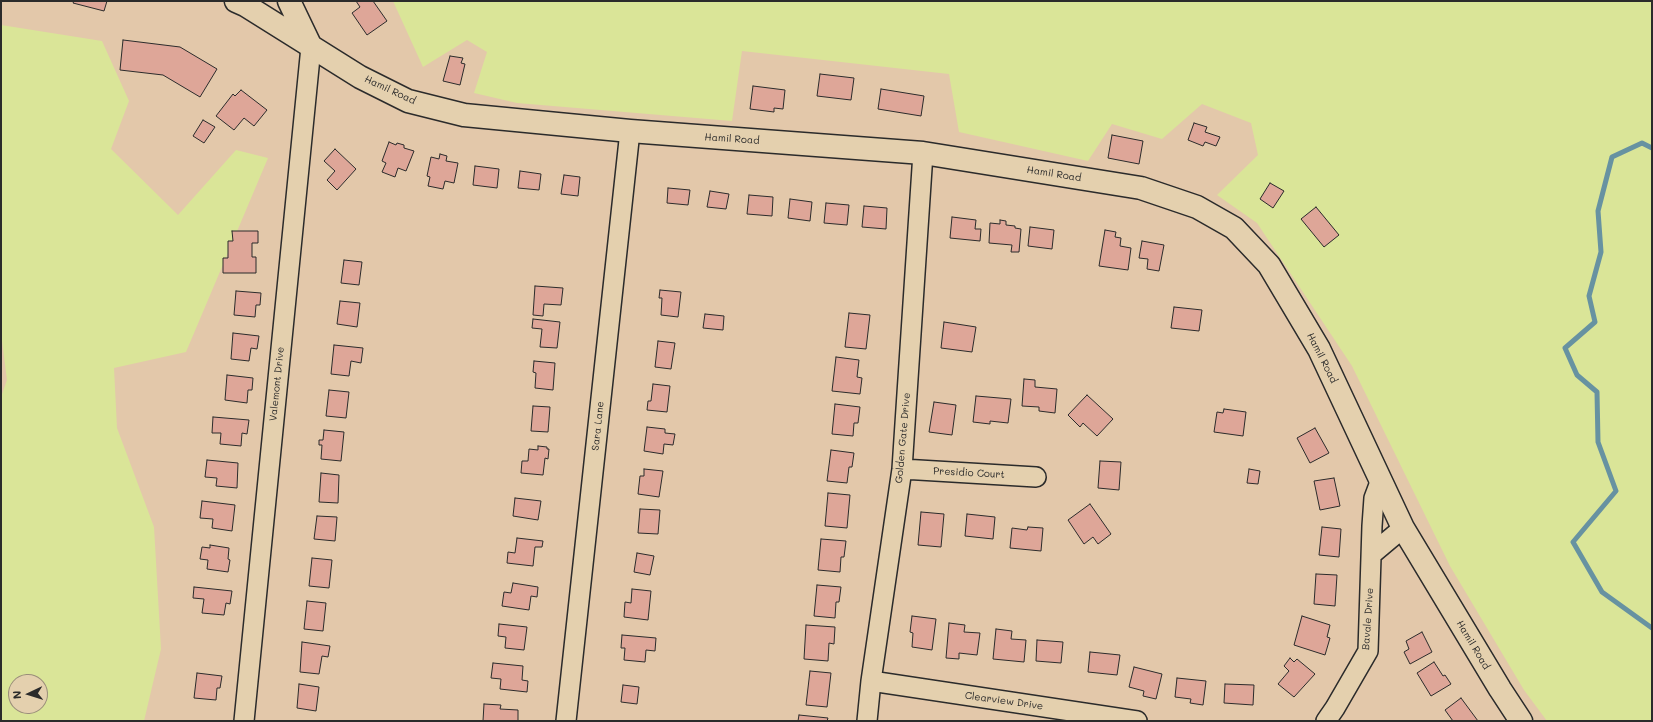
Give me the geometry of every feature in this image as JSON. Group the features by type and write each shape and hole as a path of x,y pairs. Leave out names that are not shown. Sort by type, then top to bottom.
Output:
{"street":[{"name":"Hamil Road","path":"236,1 245,5 360,77 408,101 464,116 630,131 923,153 1141,188 1197,207 1234,228 1269,265 1319,349 1380,482 1403,528 1521,721"},
{"path":"289,1 311,47"},
{"name":"Valemont Drive","path":"244,721 311,47"},
{"name":"Sara Lane","path":"566,721 630,131"},
{"name":"Golden Gate Drive","path":"867,721 871,681 902,469 923,153"},
{"name":"Presidio Court","path":"902,469 1036,477"},
{"name":"Bavale Drive","path":"1326,721 1368,651 1372,526 1374,498 1380,482"},
{"path":"1372,554 1403,528"},
{"name":"Clearview Drive","path":"871,681 1129,720"}],"green space":[{"path":"393,1 1652,1 1652,721 1547,721 1524,690 1450,566 1352,366 1257,223 1217,195 1258,155 1251,123 1202,104 1162,139 1112,124 1088,161 959,132 949,74 742,51 732,121 517,103 474,93 487,52 467,40 423,67"},
{"path":"1,25 102,41 129,101 111,149 178,215 236,150 268,158 186,352 114,368 117,428 154,527 161,649 144,721 1,721 1,397 7,380 1,333"}],"building":[{"path":"74,1 107,1 104,11 73,3"},
{"path":"356,1 373,1 387,21 367,35 352,13 360,7"},
{"path":"123,40 180,47 217,69 200,97 163,75 120,70"},
{"path":"450,56 463,58 461,63 465,64 460,85 443,81"},
{"path":"820,74 854,78 851,100 817,96"},
{"path":"753,86 785,90 783,109 774,108 774,112 750,109"},
{"path":"881,89 924,96 921,116 878,109"},
{"path":"241,90 267,110 254,126 244,118 234,130 216,116 233,94 235,96"},
{"path":"203,120 215,127 204,143 193,136"},
{"path":"1194,123 1207,127 1205,132 1220,137 1216,146 1205,142 1203,146 1188,140"},
{"path":"1112,135 1143,141 1139,164 1108,158"},
{"path":"389,142 396,145 397,143 404,145 404,148 414,151 406,171 398,168 395,177 382,172 386,163 382,161"},
{"path":"335,149 356,169 337,190 327,180 335,171 324,161"},
{"path":"440,154 447,156 446,161 458,163 454,183 445,181 443,189 428,186 430,177 427,176 431,157 439,159"},
{"path":"475,166 499,169 497,188 473,185"},
{"path":"520,171 541,174 539,190 518,188"},
{"path":"564,175 580,177 578,196 561,194"},
{"path":"1270,183 1284,191 1273,208 1260,199"},
{"path":"668,188 690,190 688,205 667,203"},
{"path":"710,191 729,194 726,209 707,207"},
{"path":"749,195 773,197 772,216 747,214"},
{"path":"790,199 812,202 810,221 788,218"},
{"path":"826,203 849,205 847,225 824,223"},
{"path":"864,206 887,208 886,229 862,227"},
{"path":"1316,207 1339,235 1324,247 1301,219"},
{"path":"952,217 976,220 975,229 981,229 980,241 950,238"},
{"path":"1000,220 1006,221 1006,225 1015,226 1015,228 1021,229 1019,252 1011,252 1012,245 989,243 990,223 1000,224"},
{"path":"1030,227 1054,230 1052,249 1028,246"},
{"path":"1105,230 1116,232 1115,237 1121,238 1120,246 1131,248 1128,270 1099,266"},
{"path":"232,231 258,231 258,243 252,243 252,257 256,257 256,273 223,273 223,258 228,258 228,241 233,241"},
{"path":"1142,241 1164,245 1159,271 1147,269 1148,259 1139,258"},
{"path":"344,260 362,262 359,285 341,283"},
{"path":"535,286 563,288 561,305 544,304 543,316 533,315"},
{"path":"660,290 681,292 678,317 661,315 662,298 659,298"},
{"path":"236,291 261,293 260,305 256,305 255,317 234,315"},
{"path":"340,301 360,303 357,327 337,324"},
{"path":"1174,307 1202,310 1199,331 1171,328"},
{"path":"849,313 870,315 866,349 845,347"},
{"path":"705,314 724,316 723,330 703,328"},
{"path":"533,319 560,322 557,348 540,347 542,329 532,328"},
{"path":"944,322 976,327 972,352 941,348"},
{"path":"233,333 259,336 257,349 251,348 249,361 231,359"},
{"path":"658,341 675,343 671,369 655,367"},
{"path":"334,345 363,348 361,363 351,361 349,376 331,374"},
{"path":"836,357 859,360 857,377 862,378 860,394 832,391"},
{"path":"534,361 555,363 553,390 535,388 536,373 533,372"},
{"path":"227,375 253,378 252,390 248,390 247,403 225,400"},
{"path":"1024,379 1035,380 1035,387 1057,389 1055,413 1039,411 1039,407 1022,406"},
{"path":"653,384 670,386 667,412 647,410 648,401 651,401"},
{"path":"329,390 349,392 346,418 326,416"},
{"path":"1087,395 1113,419 1097,436 1083,423 1080,427 1068,415"},
{"path":"976,396 1011,399 1008,423 990,421 990,424 973,422"},
{"path":"934,402 956,405 952,435 929,432"},
{"path":"835,404 860,407 858,423 854,423 853,436 832,434"},
{"path":"533,406 550,407 548,432 531,431"},
{"path":"1224,409 1246,412 1243,436 1214,432 1217,412 1223,413"},
{"path":"213,417 249,420 247,434 242,433 241,446 220,444 221,433 212,433"},
{"path":"647,427 665,429 665,433 675,434 673,445 664,444 663,454 644,451"},
{"path":"1315,428 1329,453 1310,463 1297,438"},
{"path":"324,430 344,432 341,461 321,459 322,445 319,445 319,440 323,440"},
{"path":"538,446 547,447 547,449 549,449 548,459 545,458 543,475 521,473 522,461 528,461 529,449 538,450"},
{"path":"831,450 854,453 852,467 849,467 847,483 827,481"},
{"path":"207,460 238,463 237,488 216,486 217,478 205,477"},
{"path":"1100,461 1121,462 1119,490 1098,488"},
{"path":"644,469 663,471 659,497 638,494 640,476 644,476"},
{"path":"1249,469 1260,471 1258,484 1247,483"},
{"path":"321,473 339,475 338,503 319,502"},
{"path":"1334,478 1340,506 1320,510 1314,481"},
{"path":"828,493 850,495 847,528 825,526"},
{"path":"515,498 541,501 538,520 513,516"},
{"path":"202,501 235,505 232,531 212,528 213,519 200,518"},
{"path":"1090,504 1111,534 1098,544 1093,537 1084,544 1068,520"},
{"path":"640,509 660,510 658,534 638,533"},
{"path":"921,512 944,514 941,547 918,545"},
{"path":"967,514 995,517 993,539 965,536"},
{"path":"317,516 337,517 335,541 314,539"},
{"path":"1028,527 1043,528 1041,551 1010,548 1012,528 1027,530"},
{"path":"1322,527 1341,529 1339,557 1319,555"},
{"path":"517,538 543,541 542,547 535,547 533,566 507,563 508,552 515,553"},
{"path":"821,539 846,541 844,557 841,557 840,572 818,570"},
{"path":"210,545 229,548 228,559 230,560 228,572 207,569 208,560 200,559 202,547 210,548"},
{"path":"637,553 654,556 650,575 634,572"},
{"path":"312,558 332,560 329,588 309,586"},
{"path":"1316,574 1337,575 1335,606 1314,604"},
{"path":"513,583 538,587 537,597 531,596 529,610 502,606 504,592 511,593"},
{"path":"817,585 841,587 839,602 836,602 835,618 814,616"},
{"path":"194,587 232,591 230,604 226,603 224,615 202,613 204,599 193,598"},
{"path":"632,589 651,591 648,620 624,617 625,602 631,603"},
{"path":"307,601 326,603 323,631 304,629"},
{"path":"912,616 936,619 932,650 912,647 913,633 910,632"},
{"path":"1302,616 1330,625 1327,637 1330,638 1325,655 1294,645"},
{"path":"949,623 965,625 964,632 980,633 977,655 959,653 959,659 946,658"},
{"path":"499,624 527,627 524,650 505,648 506,637 498,636"},
{"path":"806,625 835,627 834,644 829,643 828,661 804,659"},
{"path":"996,629 1012,631 1011,639 1026,640 1024,662 993,659"},
{"path":"1422,632 1432,652 1410,664 1404,652 1409,649 1406,641"},
{"path":"622,635 656,638 655,651 646,650 645,662 624,660 625,648 621,648"},
{"path":"1037,640 1063,642 1061,663 1036,661"},
{"path":"302,642 330,646 328,657 322,656 319,674 300,672"},
{"path":"1090,652 1120,655 1117,675 1088,672"},
{"path":"1290,658 1294,662 1297,659 1315,674 1294,697 1278,684 1289,671 1284,666"},
{"path":"1434,662 1443,676 1445,675 1451,684 1431,696 1417,673"},
{"path":"493,663 523,666 522,680 528,681 527,692 500,689 501,679 491,678"},
{"path":"1134,667 1162,674 1156,699 1143,696 1144,691 1129,687"},
{"path":"810,671 831,673 827,707 806,705"},
{"path":"197,673 222,676 220,688 217,688 216,700 194,698"},
{"path":"1177,678 1206,681 1203,705 1190,703 1191,699 1175,697"},
{"path":"299,684 319,687 316,711 297,708"},
{"path":"1225,684 1254,685 1253,705 1224,703"},
{"path":"623,685 639,687 637,704 621,702"},
{"path":"1461,698 1478,721 1453,721 1445,710"},
{"path":"484,704 501,705 500,709 518,710 518,721 483,721"},
{"path":"799,715 828,718 827,721 798,721"}],"waterway":[{"path":"1652,148 1642,143 1612,157 1598,211 1601,252 1589,296 1595,322 1565,348 1577,375 1597,392 1598,442 1616,491 1573,542 1602,592 1652,628"}]}
